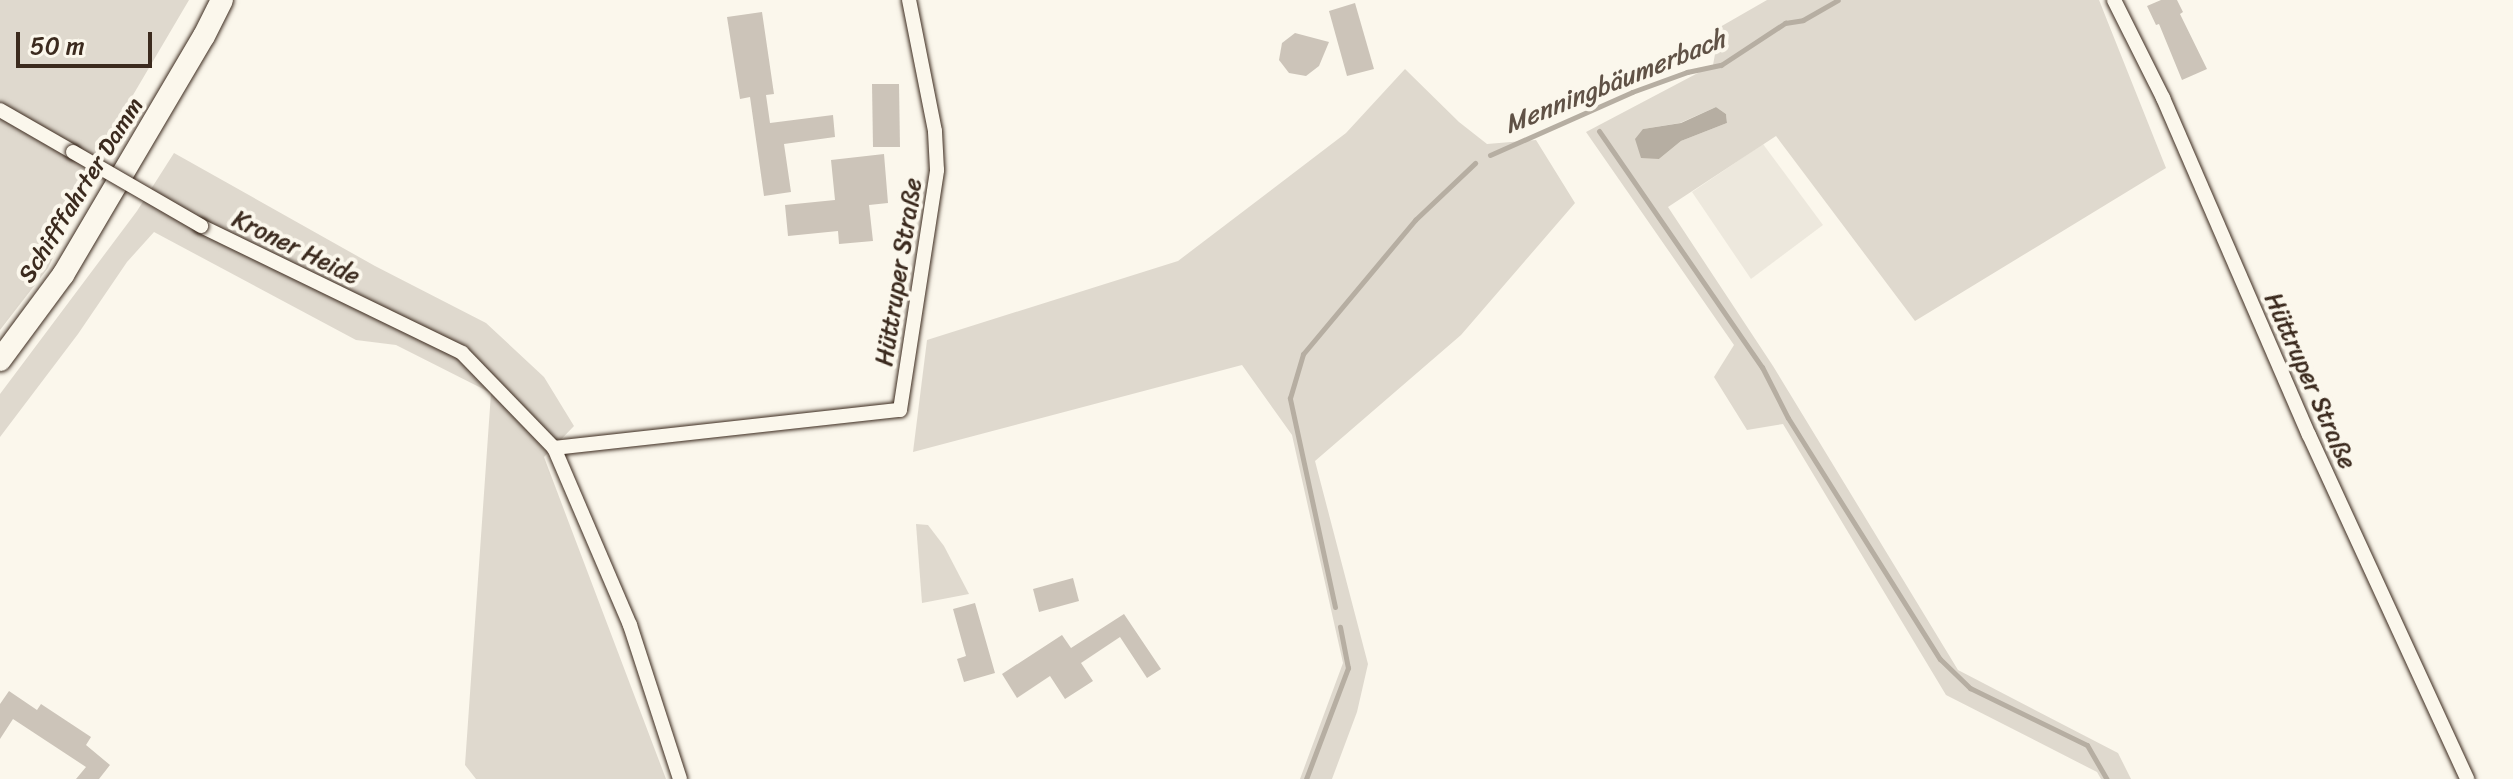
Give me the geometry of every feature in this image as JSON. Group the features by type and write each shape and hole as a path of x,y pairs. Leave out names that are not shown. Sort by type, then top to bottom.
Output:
{"main road":[{"name":"Schifffahrter Damm","path":"0,360 63,275 204,36 222,0"}],"street":[{"name":"Hüttruper Straße","path":"554,448 900,410 937,170 935,131 909,0"},
{"name":"Hüttruper Straße","path":"2114,0 2163,98 2309,435 2467,779"},
{"name":"Kroner Heide","path":"0,110 201,226 462,353 554,448 630,625 680,779"}],"shaded area":[{"path":"0,0 189,0 123,112 48,268 0,330"},
{"path":"1767,0 2099,0 2166,168 1915,321 1776,136 1668,207 1773,366 1958,670 2118,753 2131,779 2101,779 2097,772 1946,695 1783,424 1747,430 1714,377 1734,345 1586,132 1713,65 1720,27","holes":["1716,107 1726,114 1727,123 1681,141 1659,159 1643,129 1680,123"]},
{"path":"1405,69 1459,122 1487,144 1536,140 1575,203 1461,335 1315,461 1368,664 1357,712 1332,779 1300,779 1343,663 1292,435 1242,365 913,452 927,340 1178,261 1346,133"},
{"path":"1716,107 1726,114 1727,123 1681,141 1659,159 1641,158 1635,139 1643,129 1681,123"},
{"path":"1763,144 1823,225 1751,279 1692,192"},
{"path":"174,153 375,266 486,323 544,377 574,426 544,457 666,779 476,779 465,765 491,393 396,345 356,340 154,232 127,262 78,334 0,437 0,394 137,211"},
{"path":"916,524 928,525 944,546 969,594 922,603"}],"building":[{"path":"2161,0 2177,0 2183,12 2180,14 2207,69 2182,80 2159,24 2156,25 2147,6"},
{"path":"1355,3 1374,69 1347,76 1329,11"},
{"path":"762,12 774,94 766,95 770,123 833,115 835,137 784,144 791,192 764,196 750,97 740,99 727,17"},
{"path":"1295,33 1329,42 1319,66 1306,76 1289,73 1279,60 1282,43"},
{"path":"872,84 899,84 900,147 873,147"},
{"path":"884,154 888,203 869,205 873,241 839,244 838,231 788,236 785,205 835,200 831,160"},
{"path":"1073,578 1079,601 1039,612 1033,589"},
{"path":"975,603 995,673 964,682 957,659 966,656 953,609"},
{"path":"1124,614 1161,669 1147,678 1120,637 1081,663 1093,681 1065,699 1050,676 1017,698 1002,674 1062,635 1071,648"},
{"path":"9,691 37,710 41,704 91,737 86,745 110,765 99,779 76,779 86,767 13,719 0,739 0,704"}],"waterway":[{"name":"Menningbäumerbach","path":"1490,155 1632,92 1687,72 1721,65 1785,23 1803,20 1838,0"},
{"path":"1599,131 1762,367 1788,418 1940,659 1970,688 2087,745 2107,779"},
{"name":"Menningbäumerbach","path":"1335,607 1290,398 1303,354 1415,220 1475,163"},
{"name":"Menningbäumerbach","path":"1306,779 1348,668 1340,627"}]}
